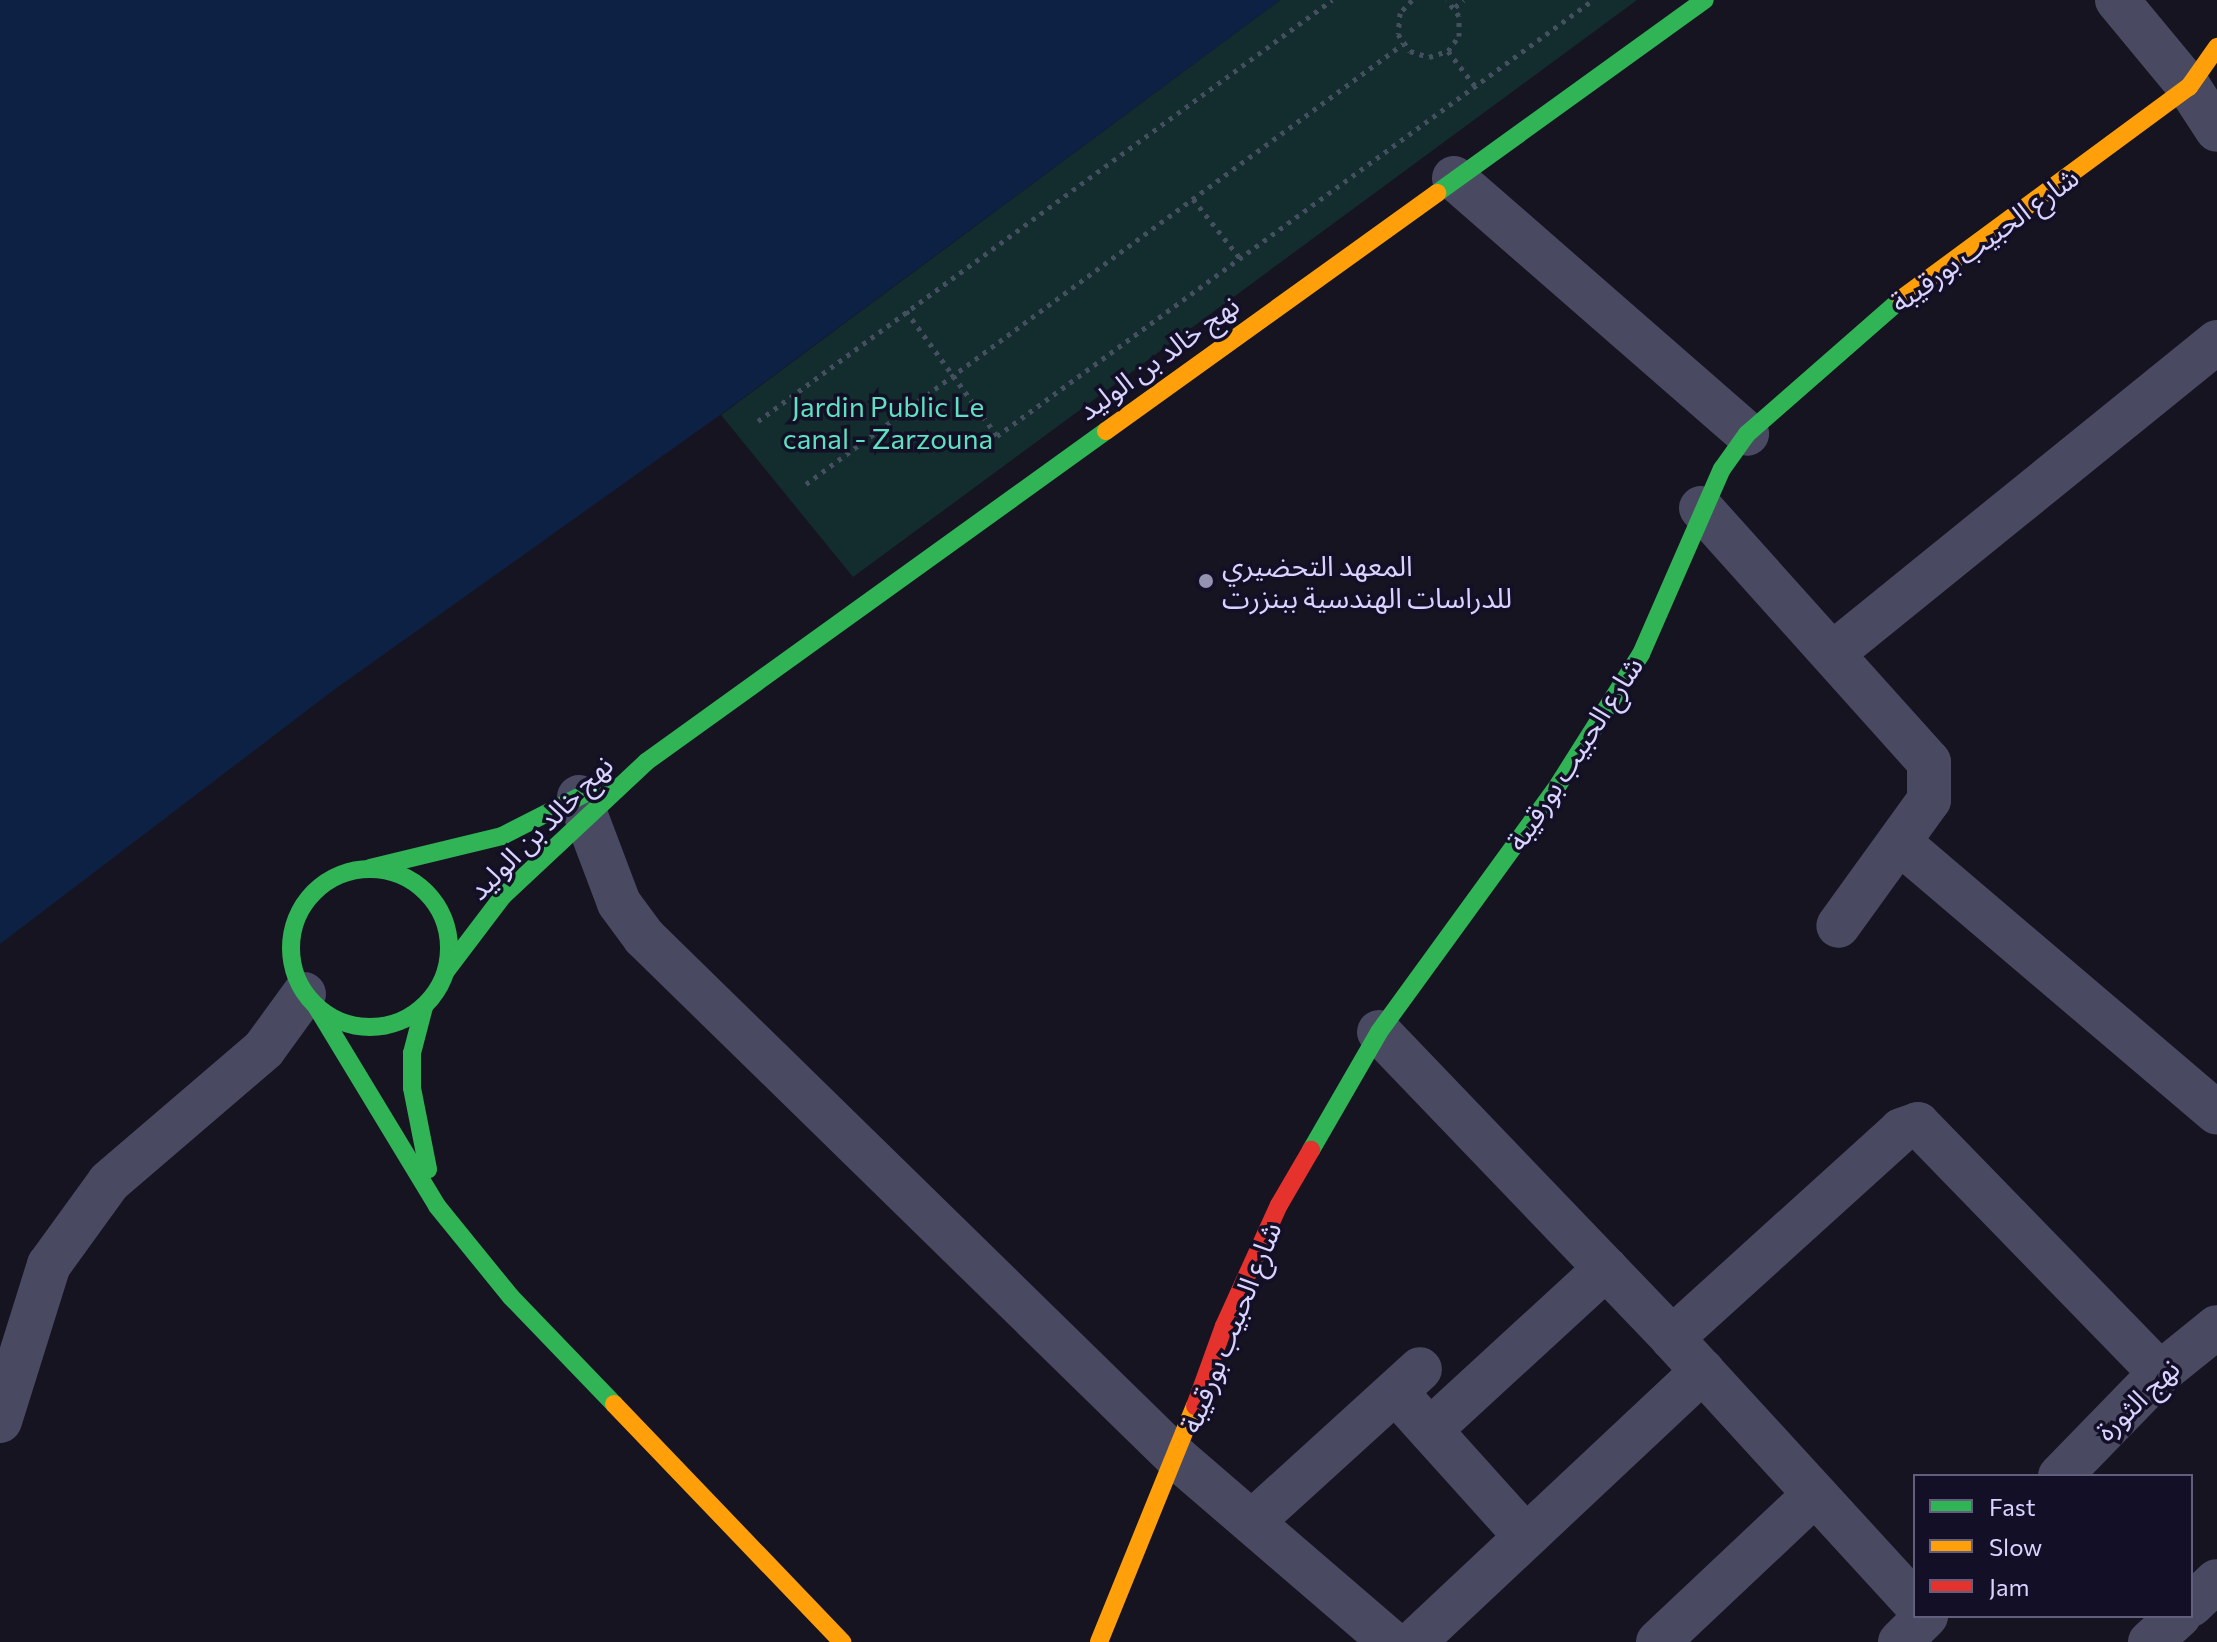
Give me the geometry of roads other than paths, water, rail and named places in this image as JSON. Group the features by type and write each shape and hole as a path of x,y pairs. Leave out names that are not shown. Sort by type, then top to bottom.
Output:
{"street":[{"name":"نهج خالد بن الوليد","path":"446,971 503,896 584,806 1705,0"},
{"path":"2117,0 2189,87 2217,130"},
{"name":"شارع الحبيب بورقيبة","path":"1084,1642 1106,1625 1177,1458 1224,1326 1279,1205 1379,1032 1555,790 1641,654 1701,508 1747,434 1865,326 2189,87 2217,47"},
{"path":"1454,178 1747,434"},
{"path":"1833,653 2217,342"},
{"path":"1701,508 1929,762 1929,800 1838,926"},
{"name":"نهج خالد بن الوليد","path":"366,869 502,836 584,806"},
{"path":"584,806 619,903 644,937 1177,1458 1391,1642"},
{"path":"1900,843 2217,1113"},
{"path":"437,1206 412,1088 412,1053 424,1007 446,971 445,922 433,899 391,872 366,869 342,874 304,903 290,948 310,1000 437,1206 511,1297 842,1642"},
{"path":"310,1000 358,1027 382,1027 424,1007"},
{"path":"0,1421 49,1265 109,1182 264,1049 310,1000"},
{"path":"1379,1032 1703,1371 1813,1496 1913,1601"},
{"path":"1672,1338 1901,1130 1918,1124 2160,1373"},
{"path":"1430,1430 1606,1268"},
{"name":"نهج الثورة","path":"2062,1474 2160,1373 2217,1327"},
{"path":"1414,1642 1703,1371"},
{"path":"1252,1522 1407,1381 1430,1430 1526,1537"},
{"path":"1658,1642 1813,1496"},
{"path":"1900,1642 1925,1618"},
{"path":"1929,1618 1951,1642"},
{"path":"2150,1642 2178,1618"}],"water":[{"path":"0,0 1280,0 720,415 335,689 0,944"}],"place":[{"name":"المعهد التحضيري للدراسات الهندسية ببنزرت","path":"1206,581"}],"park label":[{"name":"Jardin Public Le canal - Zarzouna","path":"888,422"}]}
